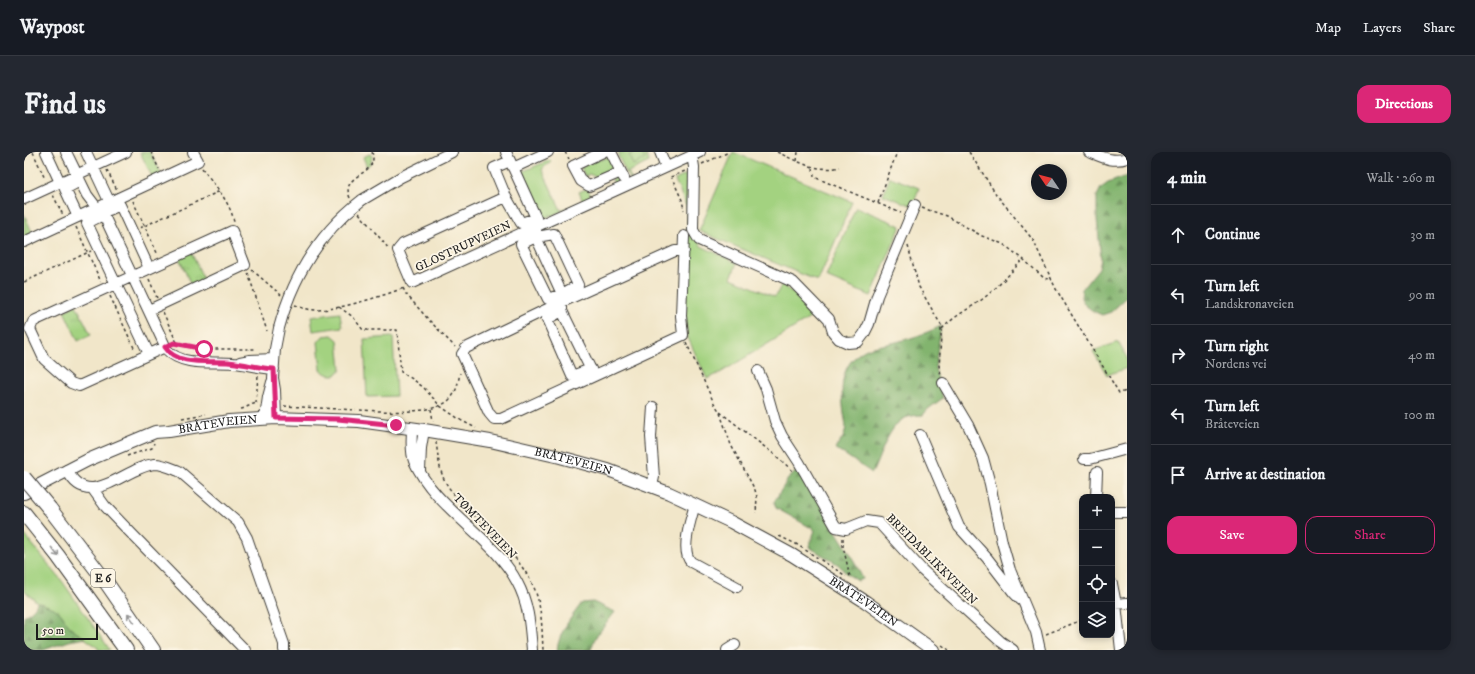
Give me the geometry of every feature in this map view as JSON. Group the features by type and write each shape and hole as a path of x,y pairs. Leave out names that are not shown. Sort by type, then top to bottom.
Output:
{"highway":[{"name":"E 6","path":"24,478 50,509 106,582 153,650"},
{"name":"E 6","path":"27,517 58,556 126,650"}],"main road":[{"name":"BRÅTEVEIEN","path":"24,493 67,470 137,440 147,434 155,432 214,423 270,418 338,419 423,427 560,457 602,468 652,486 754,534 798,559 866,602 933,650"}],"street":[{"path":"46,152 58,178"},
{"path":"66,152 87,196 101,212 149,310 165,347 173,355 182,359 235,363 250,360 274,369"},
{"path":"86,152 110,203"},
{"path":"72,220 65,189 93,167 126,152"},
{"path":"548,152 510,160 536,222 536,237 593,373"},
{"path":"603,152 573,166 580,181 588,186 621,172"},
{"path":"611,152 628,185"},
{"path":"660,152 666,167"},
{"path":"1089,152 1106,159 1119,161 1127,158"},
{"path":"270,418 268,397 274,369 279,328 294,285 312,252 336,223 362,200 446,153"},
{"path":"696,154 694,168 694,230 699,240 793,282 829,319 833,332 839,339 848,343 858,342 869,324 877,296 915,205"},
{"name":"GLOSTRUPVEIEN","path":"510,160 494,168 506,196 521,223 536,222 560,217 696,154"},
{"path":"149,354 87,223 110,203 163,178 196,157"},
{"path":"24,199 50,187 79,178"},
{"name":"GLOSTRUPVEIEN","path":"506,196 403,244 398,250 412,284 536,222"},
{"path":"24,242 72,220 120,205 150,268"},
{"path":"149,310 245,265 232,231 150,268 135,281 118,288 105,289 33,322 30,329 44,359 71,382 79,386 165,347"},
{"path":"562,302 548,298 521,244 536,237 554,234 578,285 547,319 572,376 593,373"},
{"path":"684,236 684,251 681,316 683,335 593,373 501,419 494,419 463,356 464,350 470,345 675,251 684,251"},
{"path":"758,371 766,389 778,428 836,527 846,529"},
{"path":"943,383 968,425 983,458 1002,542 1010,570 1024,602 1037,637 1040,650"},
{"path":"652,486 654,477 651,437 653,407"},
{"name":"TØMTEVEIEN","path":"423,427 420,471 436,494 496,553 512,573 528,608 532,650"},
{"path":"920,435 959,527 987,558 1014,593 1024,602"},
{"path":"1084,459 1090,459 1127,449"},
{"path":"67,470 73,480 82,486 92,488 107,485 143,467 154,464 179,471 238,522 247,538 284,644 284,650"},
{"path":"1096,494 1097,472"},
{"path":"92,488 105,506 245,650"},
{"path":"695,505 688,535 687,557 691,562 737,587"},
{"path":"1115,512 1127,512"},
{"name":"BREIDABLIKKVEIEN","path":"846,529 866,520 878,523 926,574 1000,641 1013,650"},
{"path":"1115,599 1121,650"},
{"path":"1116,604 1127,602"}],"path":[{"path":"33,152 50,187 72,220 140,359"},
{"path":"151,152 163,178"},
{"path":"565,152 570,162"},
{"path":"777,152 813,168 831,169 840,167"},
{"path":"797,161 798,152"},
{"path":"878,203 897,152"},
{"path":"969,152 996,194 1033,240 1052,280 1119,393 1127,391"},
{"path":"196,157 220,191 234,220 232,231"},
{"path":"104,162 144,226 161,263"},
{"path":"666,167 682,200 685,216"},
{"path":"813,168 814,177 910,217"},
{"path":"132,232 220,191"},
{"path":"915,205 943,214 982,236 1003,244 1023,259 1044,278 1052,280"},
{"path":"904,230 919,287 941,325 939,366 943,383"},
{"path":"24,282 99,248"},
{"path":"942,329 948,322 970,308 994,289 1023,259"},
{"path":"245,265 282,296"},
{"path":"245,265 267,331"},
{"path":"284,406 378,411 431,409 440,406 454,394 463,356 428,319 406,294 403,288 339,307 327,309 310,310 292,303"},
{"path":"339,307 353,317 363,330 397,330 401,372 419,384 440,406"},
{"path":"683,335 720,412 731,445 755,490 757,497 756,512"},
{"path":"165,347 174,343 204,349 258,349"},
{"path":"256,403 258,373"},
{"path":"423,427 431,409"},
{"path":"720,412 793,471"},
{"path":"846,529 843,534 843,546 849,578"},
{"path":"1037,637 1079,621"}],"green space":[{"path":"140,152 150,152 162,175 153,179"},
{"path":"618,152 645,152 649,162 628,172 632,180 629,178 618,156"},
{"path":"636,152 641,152 645,159 633,165 629,155"},
{"path":"733,152 852,202 818,281 699,231"},
{"path":"370,154 372,156 371,163 367,167 363,157"},
{"path":"608,157 613,160 618,170 600,179 589,174 585,177 581,167 598,159 600,160"},
{"path":"550,160 551,163 545,166 542,170 561,210 581,202 582,199 579,192 588,188 591,196 613,187 614,185 612,179 617,176 623,183 551,216 550,214 549,217 542,217 522,178 521,172"},
{"path":"691,172 691,221 701,246 737,263 731,278 775,297 782,284 818,313 720,373 707,379 688,338 684,313 688,225 687,208 675,180"},
{"path":"1127,176 1127,297 1111,312 1102,315 1085,305 1081,298 1082,289 1099,268 1101,259 1097,219 1097,196 1101,188 1108,183"},
{"path":"890,177 919,188 913,206 883,195"},
{"path":"856,207 901,226 871,296 826,277"},
{"path":"24,214 33,234 24,238"},
{"path":"191,252 205,282 192,287 179,258"},
{"path":"76,305 91,335 78,341 64,311"},
{"path":"340,313 342,327 313,331 311,317"},
{"path":"941,326 935,368 943,398 928,409 923,415 907,417 899,422 889,435 872,473 835,448 846,430 842,389 843,380 848,366 853,359 867,349 911,338"},
{"path":"332,335 338,340 341,369 336,375 327,374 321,369 318,342 323,336"},
{"path":"393,337 396,396 367,397 364,339"},
{"path":"1118,342 1127,358 1127,368 1107,375 1093,351"},
{"path":"801,467 863,579 858,581 846,573 839,565 809,547 815,530 776,508 774,502 788,479"},
{"path":"24,534 62,581 110,650 99,650 96,646 68,625 61,614 54,609 37,602 24,590"},
{"path":"37,602 54,608 61,614 68,625 77,633 86,638 69,641 43,650 24,650 24,616 34,609"},
{"path":"593,602 615,612 595,638 591,650 557,650 560,637 574,613 582,603"}],"route":[{"path":"204,349 190,348 177,343 165,347 170,353 182,359 235,363 274,369 273,378 276,390 276,418 338,419 396,425"}]}
